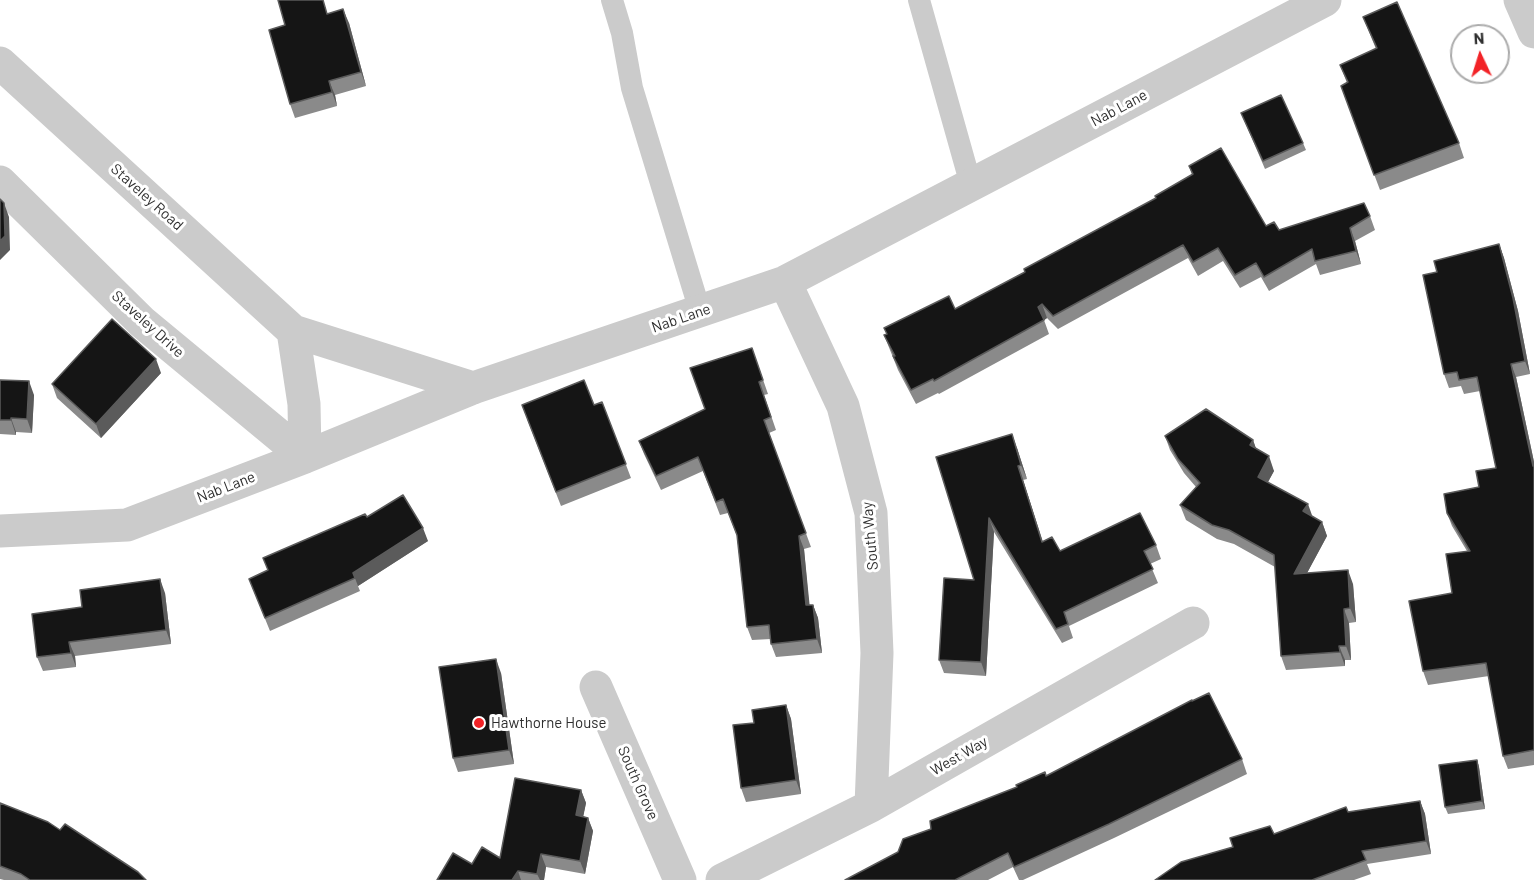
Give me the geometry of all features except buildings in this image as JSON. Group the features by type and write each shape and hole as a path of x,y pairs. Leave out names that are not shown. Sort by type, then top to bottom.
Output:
{"street":[{"name":"Nab Lane","path":"0,531 127,525 305,457 473,388 785,282 1325,0"},
{"path":"1520,0 1534,32"},
{"name":"Staveley Road","path":"0,63 293,331 473,388"},
{"name":"Staveley Drive","path":"0,182 142,322 305,457"},
{"name":"South Way","path":"785,282 843,406 871,513 877,653 871,806"},
{"path":"293,331 304,404 305,457"},
{"name":"West Way","path":"722,880 871,806 1193,623"},
{"name":"South Grove","path":"596,687 680,880"}],"lane":[{"path":"612,0 622,33 632,88 700,311"},
{"path":"919,0 971,185"}],"place":[{"name":"Hawthorne House","path":"479,723"}]}
